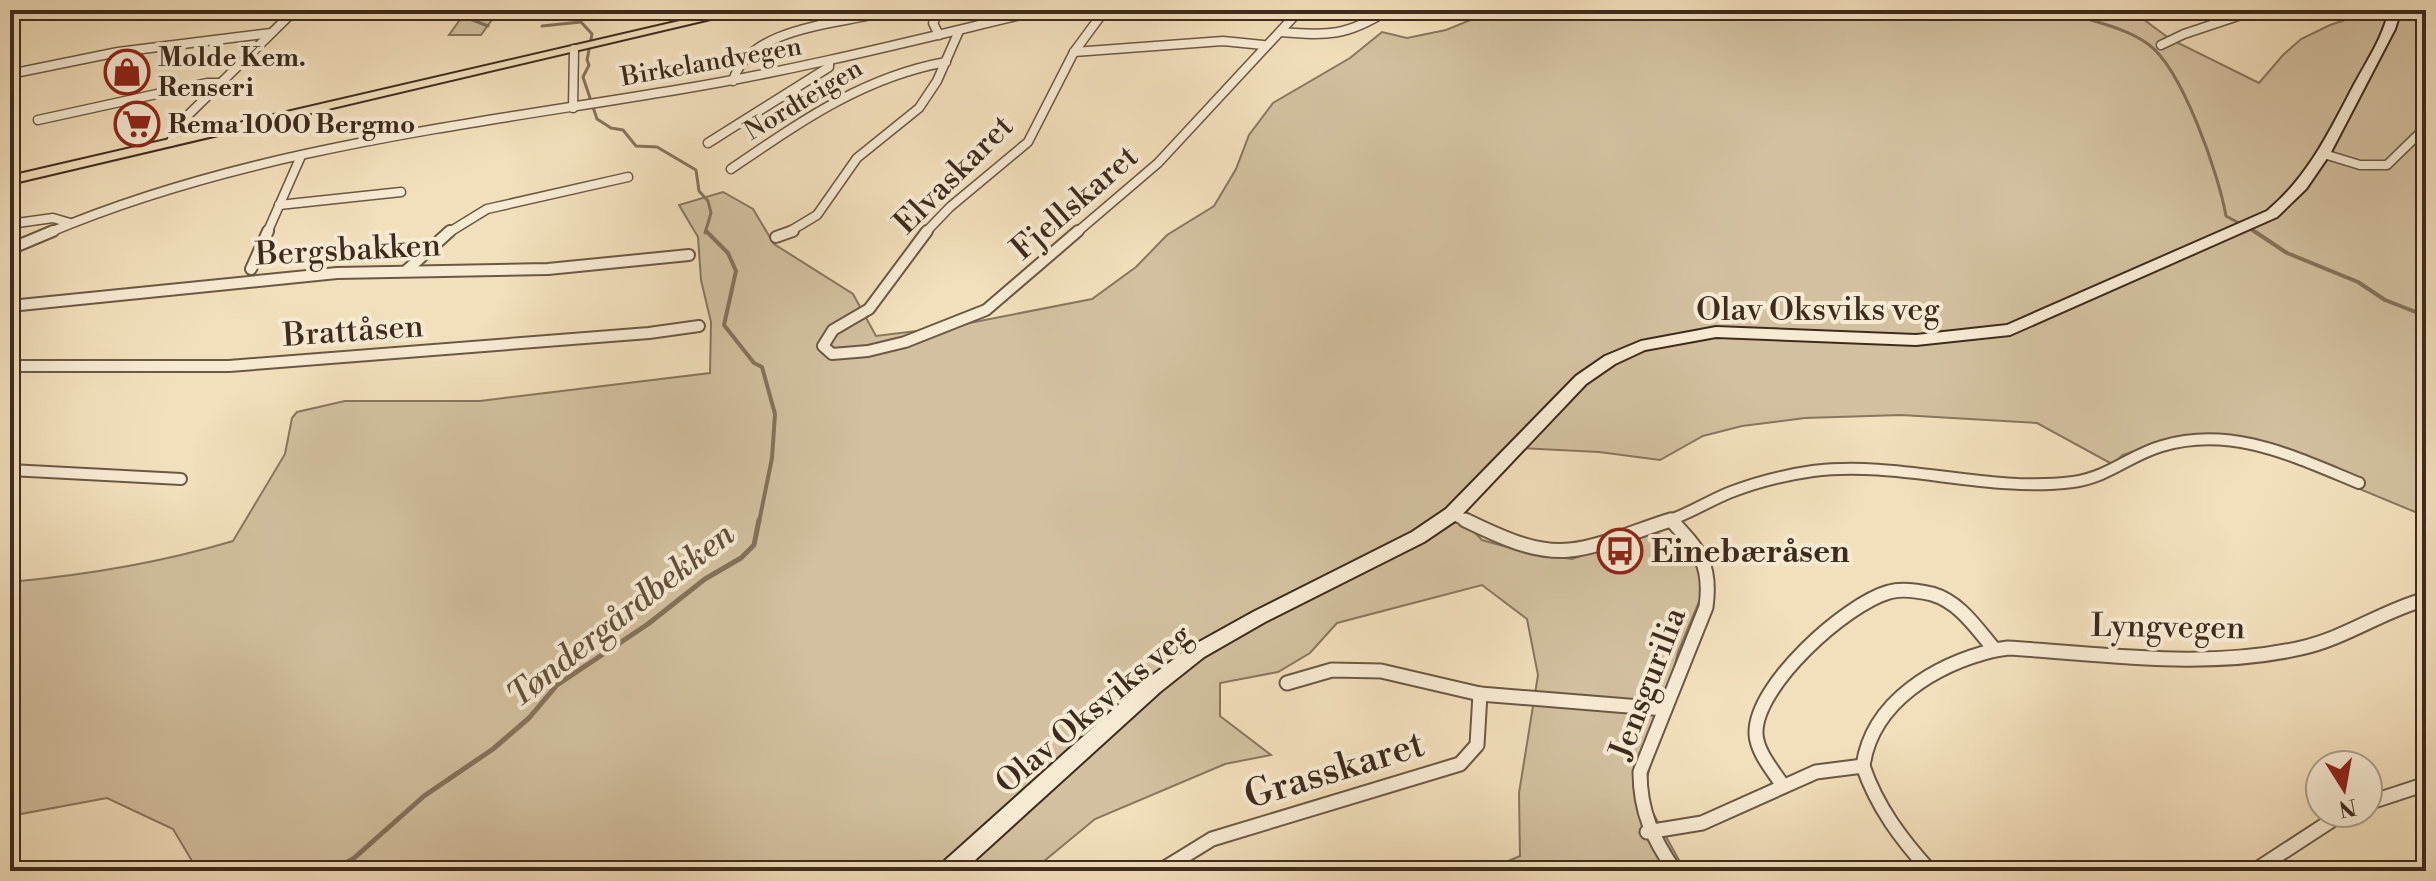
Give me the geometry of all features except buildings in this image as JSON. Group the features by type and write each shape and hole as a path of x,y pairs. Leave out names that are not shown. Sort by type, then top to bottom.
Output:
{"main road":[{"path":"10,180 743,10"}],"street":[{"path":"171,142 176,127 295,10"},
{"path":"939,35 933,17 940,10"},
{"name":"Birkelandvegen","path":"10,249 70,223 154,194 301,156 733,81 829,62 1042,10"},
{"name":"Elvaskaret","path":"832,354 823,346 833,330 863,315 887,288 921,237 950,207 1028,142 1074,52 1105,10"},
{"name":"Fjellskaret","path":"832,354 868,351 905,342 986,310 1158,163 1259,54 1263,45 1281,32 1300,10"},
{"path":"1281,32 1338,36 1359,29 1388,10"},
{"path":"2161,45 2179,34 2232,21 2256,10"},
{"name":"Olav Oksviks veg","path":"948,871 1153,686 1197,652 1259,617 1418,537 1452,514 1581,380 1610,360 1641,346 1716,332 1916,340 2010,330 2272,214 2291,200 2324,154 2385,38 2395,10"},
{"path":"733,81 738,61 749,50 768,42 871,15"},
{"path":"776,237 804,227 819,217 858,157 919,108 946,62 959,31"},
{"path":"10,74 118,52 271,33"},
{"path":"1074,52 1223,41 1263,45"},
{"name":"Birkelandvegen","path":"573,108 574,49"},
{"path":"708,143 829,67 829,62"},
{"name":"Nordteigen","path":"731,169 854,88 890,73 946,62"},
{"path":"38,120 207,83 219,83"},
{"path":"2324,154 2367,166 2383,166 2391,163 2413,136 2426,127"},
{"path":"251,269 301,156"},
{"path":"407,270 459,225 484,210 601,187 628,177"},
{"path":"279,205 401,192"},
{"path":"10,224 41,218 70,223"},
{"name":"Bergsbakken","path":"10,306 247,279 407,270 548,269 689,255"},
{"name":"Brattåsen","path":"10,366 229,366 649,333 699,326"},
{"path":"1452,514 1500,537 1550,550 1572,550 1671,520 1731,492 1780,477 1815,471 1870,469 2033,484 2074,482 2114,471 2158,447 2194,438 2235,439 2277,450 2359,483"},
{"path":"10,470 181,479"},
{"name":"Jensgurilia","path":"1671,520 1705,560 1710,588 1706,607 1640,772 1639,798 1647,832 1675,871"},
{"path":"1781,783 1765,760 1756,732 1764,706 1778,684 1824,632 1861,605 1890,592 1909,590 1935,595 1958,608 1995,650"},
{"name":"Lyngvegen","path":"1863,766 1863,751 1885,714 1949,663 2008,648 2197,659 2255,657 2304,647 2357,630 2406,604 2426,599"},
{"name":"Grasskaret","path":"1287,683 1332,670 1381,671 1480,694 1665,709"},
{"name":"Grasskaret","path":"1160,871 1212,839 1460,764 1477,745 1480,694"},
{"path":"1647,832 1704,822 1781,783 1834,766 1863,766 1868,785 1886,819 1930,871"},
{"path":"2384,798 2426,784"},
{"path":"2254,871 2318,829"}],"shaded area":[{"path":"467,10 499,10 481,35 449,35"},
{"path":"1495,10 2131,10 2170,39 2259,83 2301,39 2330,25 2375,10 2426,10 2426,523 2420,514 2242,440 2146,447 2123,455 2112,464 2037,423 1901,415 1805,418 1742,426 1703,436 1660,460 1599,452 1520,448 1456,513 1482,540 1525,552 1572,559 1648,532 1676,538 1690,550 1702,579 1701,597 1678,652 1643,795 1685,871 1485,871 1520,856 1519,793 1538,675 1527,619 1482,585 1337,623 1310,653 1278,672 1220,683 1220,716 1271,755 1225,764 1095,819 1032,871 198,871 173,829 107,798 10,816 10,582 123,567 233,541 285,454 292,418 297,412 345,401 480,401 710,373 711,322 701,280 698,237 679,205 723,192 753,209 774,244 853,294 876,336 949,327 1092,299 1136,267 1167,235 1214,206 1236,169 1249,135 1273,103 1350,58 1382,32 1407,38 1446,30"}],"waterway":[{"name":"Tøndergårdbekken","path":"473,10 470,19 488,26"},
{"path":"2063,10 2128,33 2148,44 2161,57 2174,75 2197,124 2216,175 2226,216 2257,233"},
{"name":"Tøndergårdbekken","path":"542,26 581,22 592,34 587,60 589,65 583,77 597,119 611,128 623,130 636,146 657,147 696,170 699,191 708,201 711,213 705,233"},
{"name":"Tøndergårdbekken","path":"706,231 728,253 736,271 724,325 754,363 762,367 775,414 772,458 759,522"},
{"path":"2257,233 2287,253 2358,282 2385,300 2426,316"},
{"name":"Tøndergårdbekken","path":"331,871 353,859 424,796 493,749 529,718 557,685 648,624 705,579 741,558 754,545 759,520"}],"place":[{"name":"Molde Kem. Renseri","path":"127,72"},
{"name":"Rema 1000 Bergmo","path":"137,124"},
{"name":"Einebæråsen","path":"1620,551"}]}
